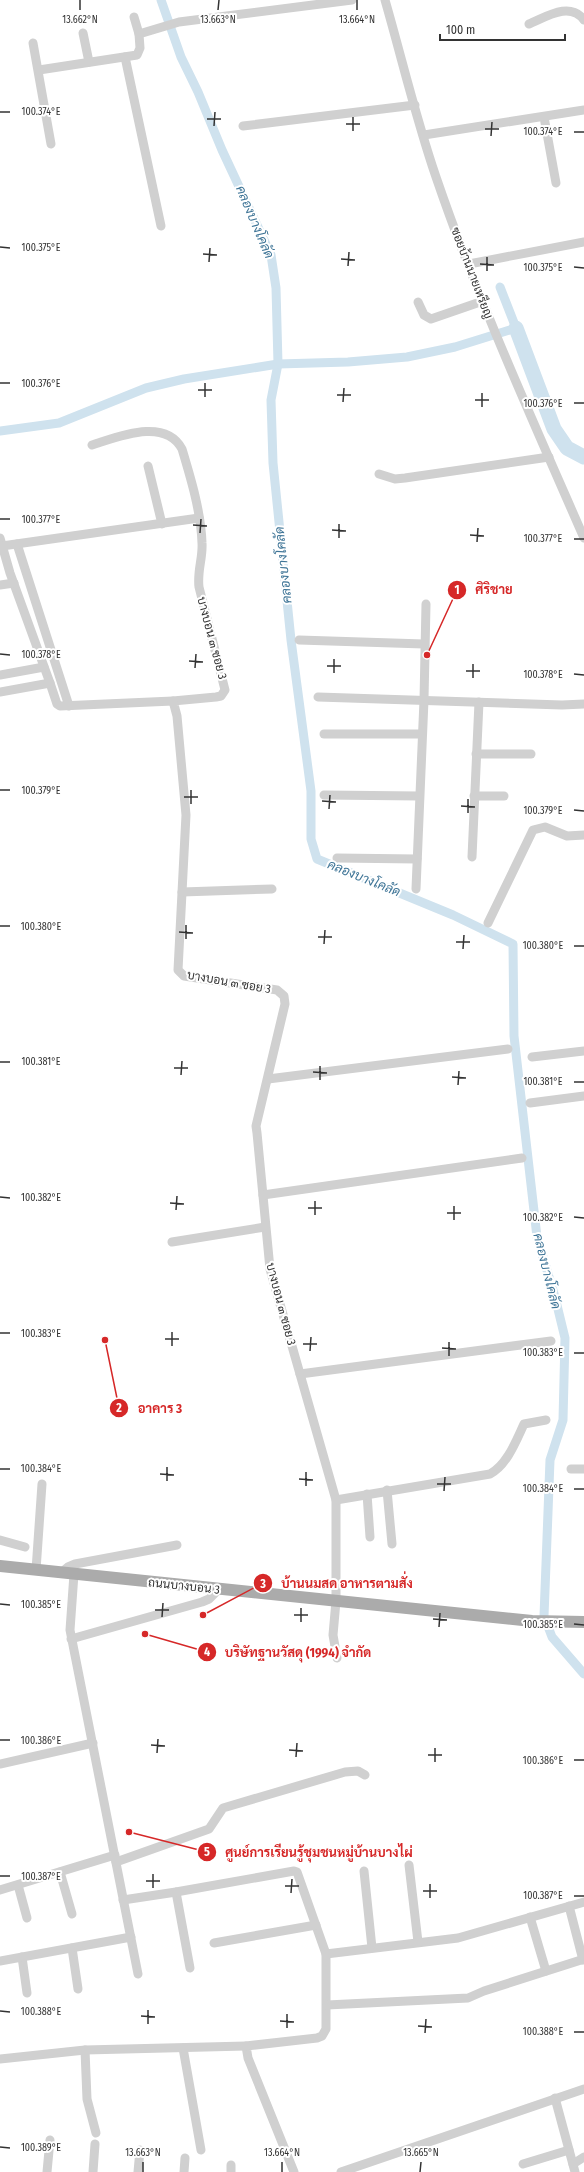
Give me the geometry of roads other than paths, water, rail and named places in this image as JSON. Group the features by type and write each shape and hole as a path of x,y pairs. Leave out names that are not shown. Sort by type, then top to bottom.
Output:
{"main road":[{"name":"ถนนบางบอน 3","path":"0,1566 218,1590 532,1621 584,1622"}],"street":[{"path":"139,34 179,22 352,0"},
{"name":"ซอยบ้านนายเหรียญ","path":"385,0 436,175 468,264 495,333 549,457 580,518 584,538"},
{"path":"529,24 566,10 575,11 584,20"},
{"path":"39,70 124,57 140,52 139,34 134,17"},
{"path":"83,33 89,62"},
{"path":"33,43 51,144"},
{"path":"124,57 162,226"},
{"path":"243,126 415,105"},
{"path":"424,135 584,110"},
{"path":"544,117 556,183"},
{"path":"468,264 584,242"},
{"path":"418,302 424,315 431,319 483,301"},
{"name":"บางบอน ๓ ซอย 3","path":"92,445 131,434 144,432 166,434 173,438 178,442 182,449 199,518 202,543 198,570 199,587 225,690 221,696 173,701 177,716 186,815 178,966 180,974 188,977 277,990 284,996 285,1004 256,1126 270,1270 336,1500 336,1601 334,1635 337,1658"},
{"path":"379,474 395,479 549,457"},
{"path":"148,466 162,524"},
{"path":"173,701 68,706 57,704 1,542 17,544 199,518"},
{"path":"17,544 68,706"},
{"path":"0,585 14,583"},
{"path":"416,888 421,734 424,700 426,604"},
{"path":"299,640 424,644"},
{"path":"0,675 44,667"},
{"path":"0,692 50,683"},
{"path":"318,697 584,704"},
{"path":"472,857 479,702"},
{"path":"324,734 421,734"},
{"path":"476,754 531,754"},
{"path":"324,795 419,796"},
{"path":"474,796 504,796"},
{"path":"488,923 533,830 545,826 567,836 584,835"},
{"path":"337,858 417,859"},
{"path":"182,892 272,889"},
{"path":"268,1079 508,1049"},
{"path":"532,1057 584,1051"},
{"path":"530,1103 584,1096"},
{"path":"263,1195 522,1158"},
{"path":"172,1242 265,1227"},
{"path":"300,1374 552,1342"},
{"path":"336,1500 387,1490 490,1474 497,1470 503,1463 524,1424 546,1420"},
{"path":"571,1470 584,1469"},
{"path":"36,1570 42,1484"},
{"path":"387,1490 392,1544"},
{"path":"367,1494 370,1537"},
{"path":"0,1540 25,1547"},
{"path":"138,1974 71,1639 68,1567 75,1564 177,1545"},
{"path":"71,1639 202,1602 209,1599 218,1590"},
{"path":"0,1764 93,1743"},
{"path":"0,1890 60,1872 115,1859 209,1830 223,1808 345,1772 358,1771 365,1775"},
{"path":"409,1865 418,1942"},
{"path":"0,2059 85,2050 246,2046 322,2036 326,2029 326,1954 298,1875 294,1871 123,1900"},
{"path":"364,1871 372,1948"},
{"path":"60,1872 72,1914"},
{"path":"18,1885 27,1918"},
{"path":"176,1892 190,1968"},
{"path":"326,1954 458,1938 584,1902"},
{"path":"327,2005 468,1998 484,1991 584,1959 569,1906"},
{"path":"530,1918 546,1971"},
{"path":"214,1943 316,1926"},
{"path":"0,1960 131,1937"},
{"path":"72,1948 78,1989"},
{"path":"22,1957 27,1993"},
{"path":"246,2046 248,2058 294,2172"},
{"path":"183,2048 201,2150"},
{"path":"85,2050 88,2098 96,2133"},
{"path":"341,2172 584,2089"},
{"path":"556,2098 574,2168"},
{"path":"47,2172 50,2140"},
{"path":"93,2172 95,2144"},
{"path":"138,2172 140,2150"},
{"path":"523,2164 569,2150"},
{"path":"574,2168 584,2157"},
{"path":"184,2172 185,2158"}],"waterway":[{"name":"คลองบางโคลัด","path":"161,0 181,57 271,255 276,288 278,364 271,400 273,463 291,640 311,791 311,839 317,859 453,915 513,944 514,1036 537,1237 555,1297 565,1338 563,1420 550,1460 544,1616 552,1637 584,1674"},
{"name":"คลองบางโคลัด","path":"0,431 59,423 146,388 184,379 278,364 348,362 407,357 455,347 516,328 500,287"},
{"path":"516,328 554,429 567,448 584,457"}],"place":[{"name":"ศิริชาย","path":"427,655"},
{"name":"อาคาร 3","path":"105,1340"},
{"name":"บ้านนมสด อาหารตามสั่ง","path":"203,1615"},
{"name":"บริษัทฐานวัสดุ (1994) จำกัด","path":"145,1634"},
{"name":"ศูนย์การเรียนรู้ชุมชนหมู่บ้านบางไผ่","path":"129,1832"}]}
